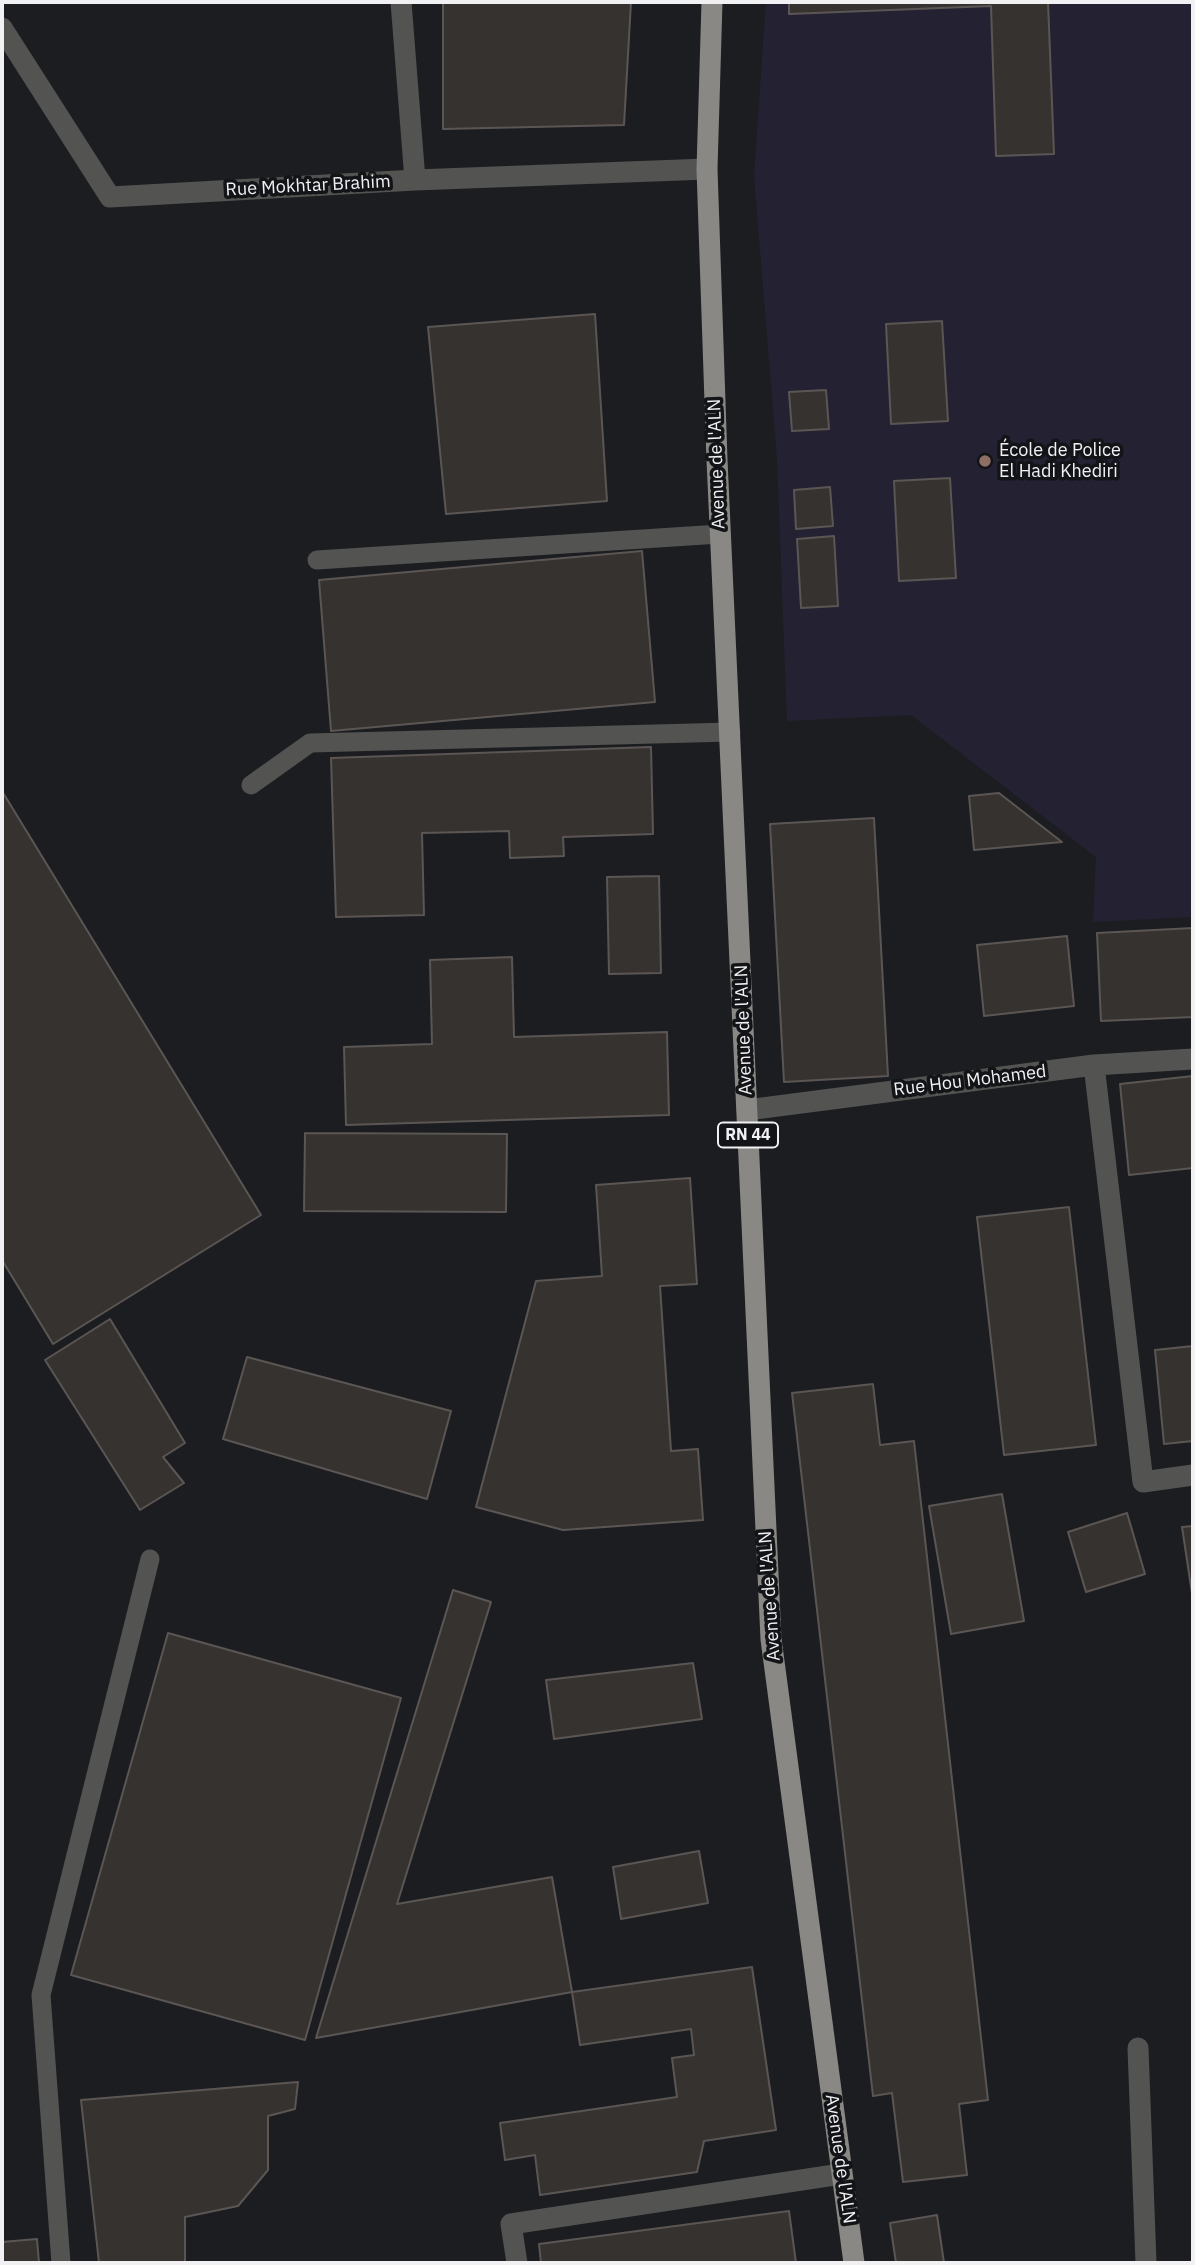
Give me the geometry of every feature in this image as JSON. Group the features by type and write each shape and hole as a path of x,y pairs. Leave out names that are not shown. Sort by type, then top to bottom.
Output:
{"main road":[{"name":"Avenue de l'ALN","path":"712,2 707,169 720,534 771,1639 854,2263"}],"street":[{"path":"401,2 415,180"},
{"name":"Rue Mokhtar Brahim","path":"2,28 110,197 415,180 707,169"},
{"name":"Rue Hou Mohamed","path":"747,1110 1094,1065 1193,1059"},
{"path":"1094,1065 1143,1482 1193,1475"},
{"path":"1138,2048 1146,2263"},
{"path":"517,2263 511,2224 841,2174"}],"lane":[{"path":"317,560 720,534"},
{"path":"251,785 310,743 731,732"},
{"path":"61,2263 41,1996 150,1559"}],"shaded area":[{"name":"École de Police El Hadi Khediri","path":"766,2 1193,2 1193,917 1093,922 1096,857 911,715 787,721 777,458 754,176"}],"building":[{"path":"443,2 631,2 624,125 443,129"},
{"path":"789,2 1048,2 1054,154 996,156 991,6 789,14"},
{"path":"595,314 607,501 446,514 428,327"},
{"path":"942,321 948,421 891,424 886,324"},
{"path":"826,390 829,429 792,431 789,392"},
{"path":"950,478 956,578 899,581 894,481"},
{"path":"830,487 833,526 796,529 794,490"},
{"path":"834,536 838,606 801,608 797,539"},
{"path":"642,551 655,702 331,731 319,580"},
{"path":"651,747 653,834 563,837 564,856 510,858 509,831 422,833 424,915 336,917 331,758"},
{"path":"2,791 261,1215 53,1344 2,1260"},
{"path":"999,793 1062,842 974,850 969,796"},
{"path":"874,818 888,1076 784,1082 770,824"},
{"path":"659,876 661,973 609,974 607,877"},
{"path":"1193,928 1193,1017 1101,1021 1097,933"},
{"path":"1067,936 1074,1006 984,1016 977,945"},
{"path":"512,957 514,1037 667,1032 669,1115 346,1125 344,1047 432,1044 430,960"},
{"path":"1193,1076 1193,1168 1129,1175 1120,1084"},
{"path":"305,1133 507,1134 506,1212 304,1211"},
{"path":"690,1178 697,1284 660,1286 671,1451 698,1449 703,1520 563,1530 476,1507 536,1281 602,1276 596,1185"},
{"path":"1069,1207 1096,1445 1004,1455 977,1217"},
{"path":"110,1319 185,1443 163,1457 184,1483 140,1510 45,1360"},
{"path":"1193,1346 1193,1441 1164,1444 1155,1350"},
{"path":"247,1357 451,1411 427,1499 223,1439"},
{"path":"873,1384 880,1445 914,1441 988,2100 959,2104 967,2175 903,2182 892,2093 873,2096 792,1393"},
{"path":"1002,1494 1024,1621 951,1634 929,1506"},
{"path":"1127,1513 1145,1574 1086,1592 1068,1532"},
{"path":"1193,1526 1193,1600 1182,1527"},
{"path":"453,1590 491,1602 397,1904 552,1877 572,1992 316,2038"},
{"path":"168,1633 401,1698 305,2040 71,1975"},
{"path":"693,1663 702,1719 554,1739 546,1680"},
{"path":"699,1851 708,1903 621,1919 613,1867"},
{"path":"752,1967 776,2130 704,2141 697,2172 540,2195 535,2155 505,2160 500,2123 677,2097 672,2058 694,2055 691,2029 580,2045 572,1992"},
{"path":"298,2082 295,2109 268,2116 268,2170 238,2206 185,2217 185,2263 99,2263 81,2100"},
{"path":"789,2211 796,2263 541,2263 539,2244"},
{"path":"937,2215 944,2263 896,2263 890,2223"},
{"path":"37,2239 39,2263 2,2263 2,2242"}],"place":[{"name":"École de Police El Hadi Khediri","path":"985,461"}]}
